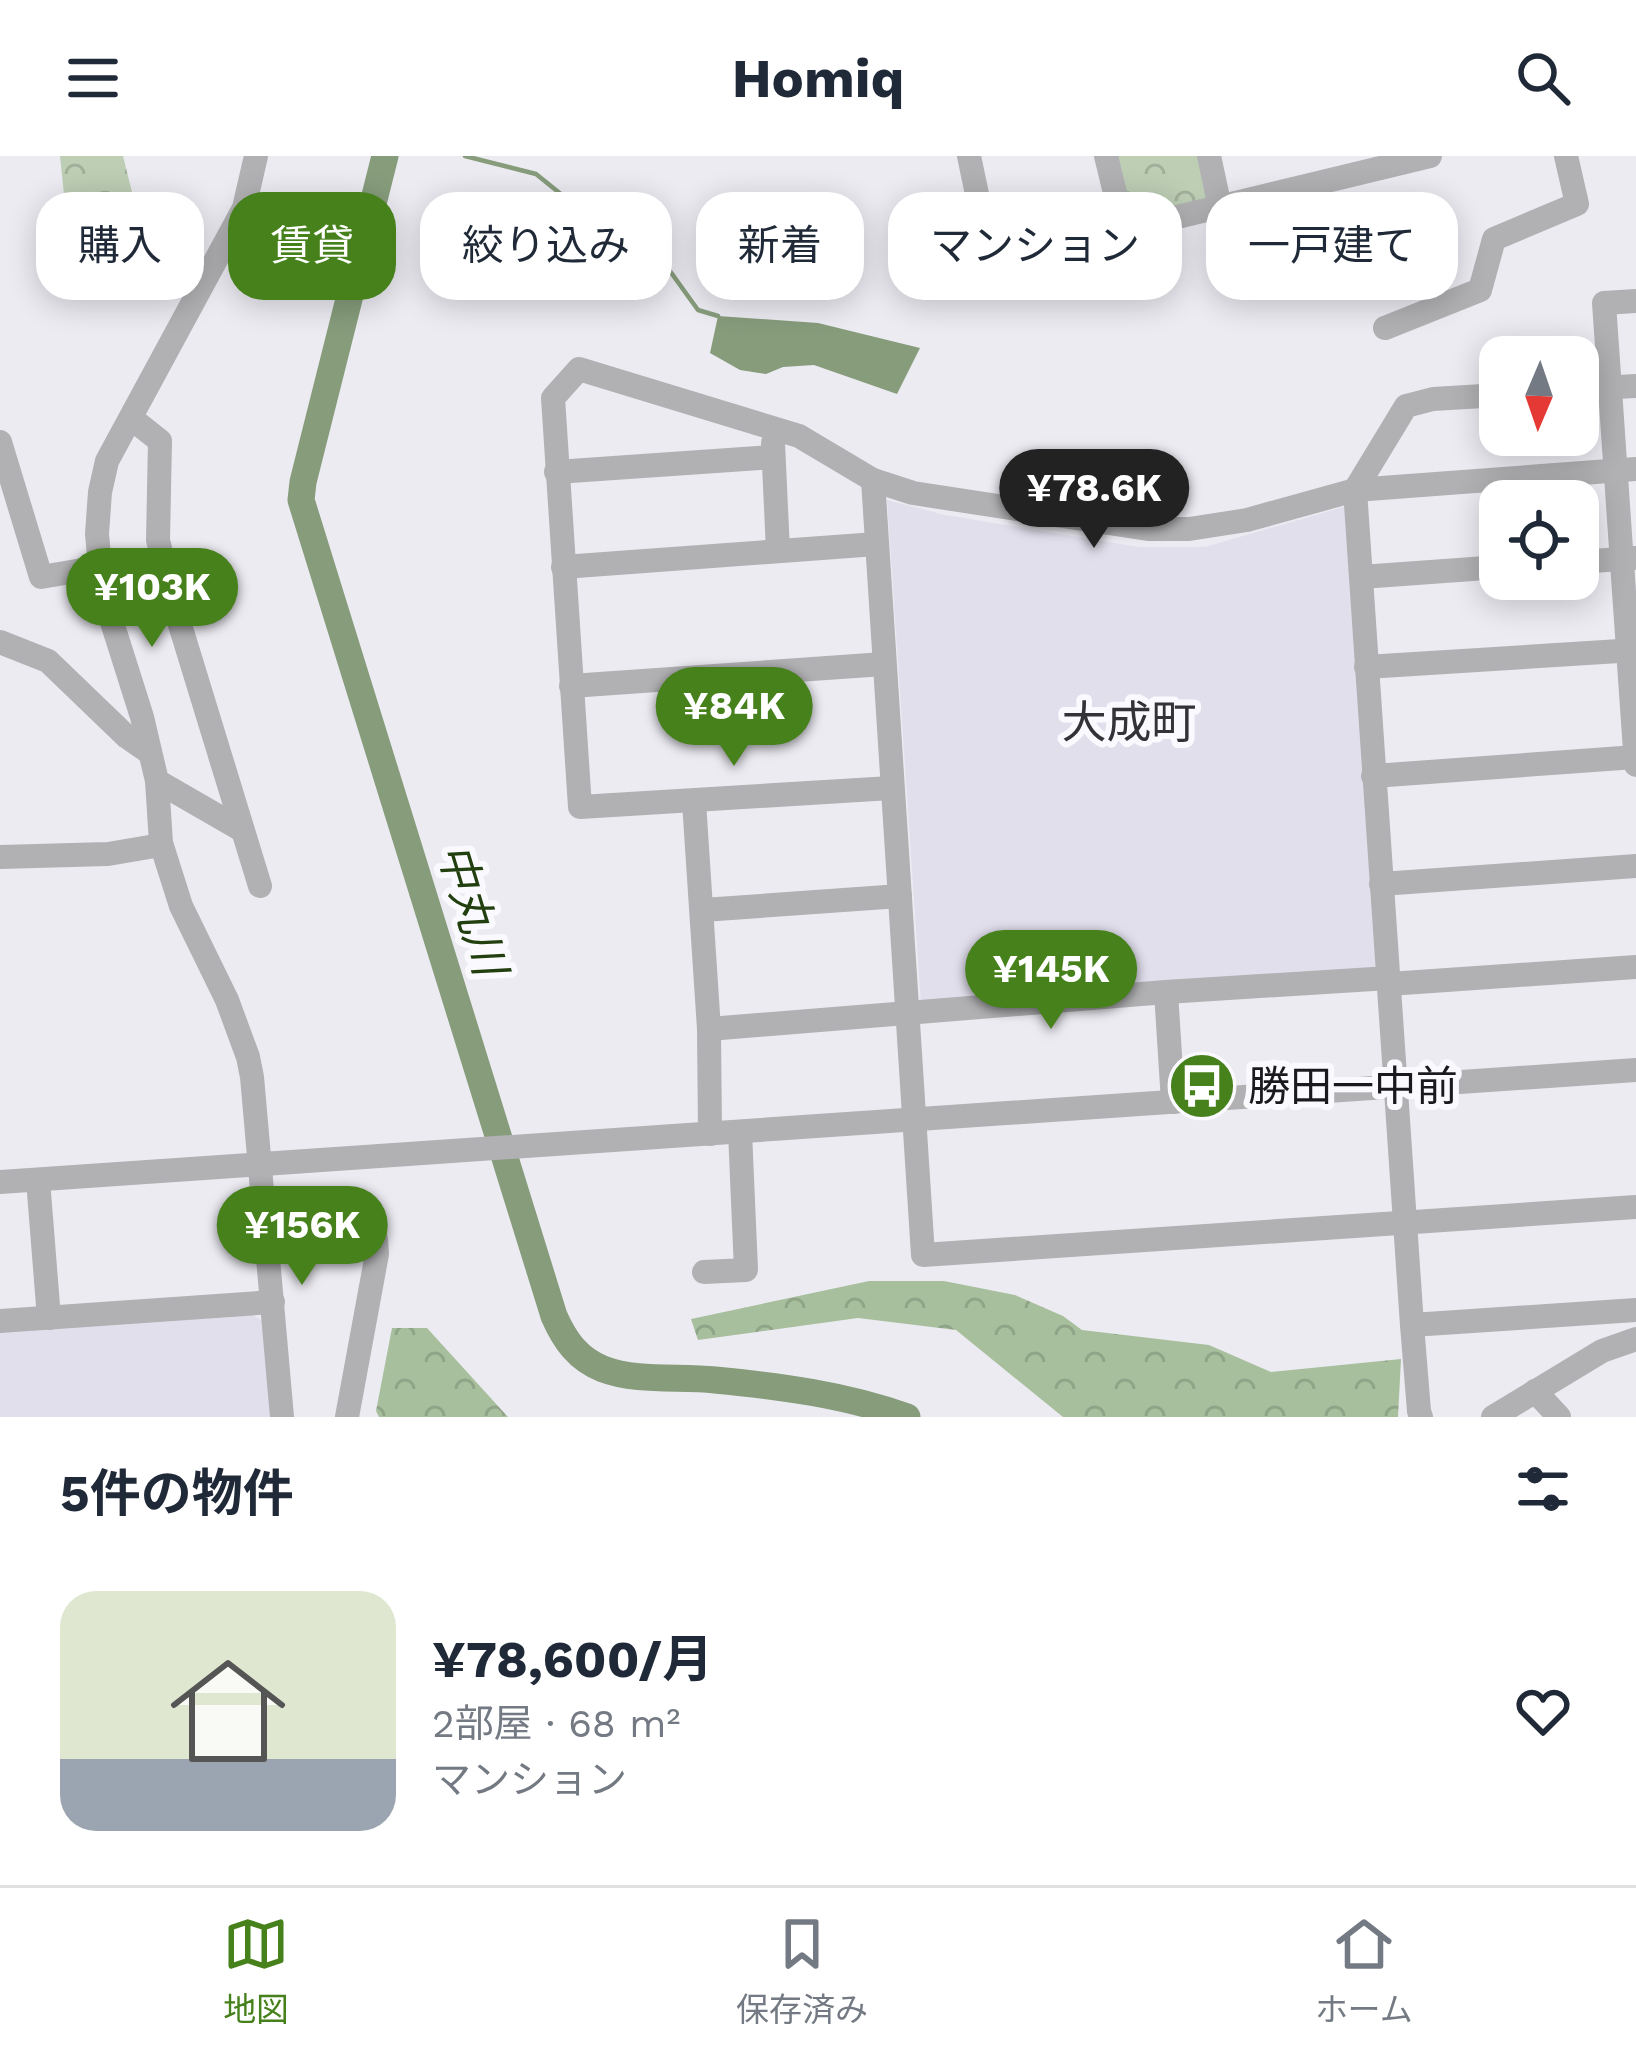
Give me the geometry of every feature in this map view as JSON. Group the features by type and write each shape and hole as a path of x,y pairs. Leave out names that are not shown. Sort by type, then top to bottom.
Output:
{"street":[{"path":"256,156 244,208 107,461 97,534 104,597 157,782 161,845 182,906 248,1057 282,1417"},
{"path":"970,156 977,192"},
{"path":"1106,156 1115,192"},
{"path":"1209,156 1217,192"},
{"path":"1276,192 1395,160 1430,156"},
{"path":"1385,328 1480,290 1494,238 1577,204 1566,156"},
{"path":"1373,776 1636,760 1625,469 1610,387 1604,302 1636,301"},
{"path":"892,788 580,807 553,398 579,369 799,436 873,479 946,500 1148,529 1189,529 1247,520 1355,490 1625,469"},
{"path":"1599,388 1636,386"},
{"path":"1421,1417 1355,490 1406,406 1479,396"},
{"path":"131,418 160,441 158,540 260,886"},
{"path":"772,428 778,551"},
{"path":"0,442 41,577 100,567"},
{"path":"556,472 773,457"},
{"path":"873,479 923,1255 1636,1207"},
{"path":"563,567 876,544"},
{"path":"1599,560 1629,558"},
{"path":"1361,577 1479,569"},
{"path":"0,641 48,661 150,753"},
{"path":"1366,667 1632,650"},
{"path":"571,686 884,664"},
{"path":"157,782 242,830"},
{"path":"694,802 709,1029 710,1134"},
{"path":"0,857 108,854 161,845"},
{"path":"1381,884 1636,866"},
{"path":"703,910 900,896"},
{"path":"709,1029 1166,992 1636,968"},
{"path":"1166,992 1173,1102"},
{"path":"0,1182 1636,1070"},
{"path":"704,1272 746,1270 740,1132"},
{"path":"38,1180 49,1318"},
{"path":"267,1231 366,1223 376,1239 347,1417"},
{"path":"0,1321 273,1302"},
{"path":"1412,1325 1636,1310"},
{"path":"1493,1417 1602,1351 1636,1339"},
{"path":"1535,1391 1559,1417"}],"shaded area":[{"path":"718,316 818,323 920,348 897,394 814,365 783,367 766,374 740,370 710,353"},
{"path":"887,500 945,515 1139,547 1205,547 1350,505 1378,968 921,1004"},
{"path":"247,1311 267,1324 272,1417 0,1417 0,1331"}],"green space":[{"path":"60,156 123,156 132,192 64,192"},
{"path":"1113,156 1202,156 1210,192 1203,203 1182,208 1182,192 1122,192"},
{"path":"869,1281 944,1281 1015,1295 1063,1316 1082,1330 1209,1345 1271,1372 1401,1359 1398,1417 1063,1417 956,1330 858,1318 698,1340 691,1319"},
{"path":"392,1328 427,1328 508,1417 379,1417 376,1411"}],"waterway":[{"name":"中丸川","path":"385,156 301,500 554,1316 579,1354 616,1373 788,1389 907,1417"},
{"path":"465,156 536,174 567,199 616,206 644,235 698,310 718,316"}],"place":[{"name":"勝田一中前","path":"1202,1086"}],"district":[{"name":"大成町","path":"1129,722"}]}
